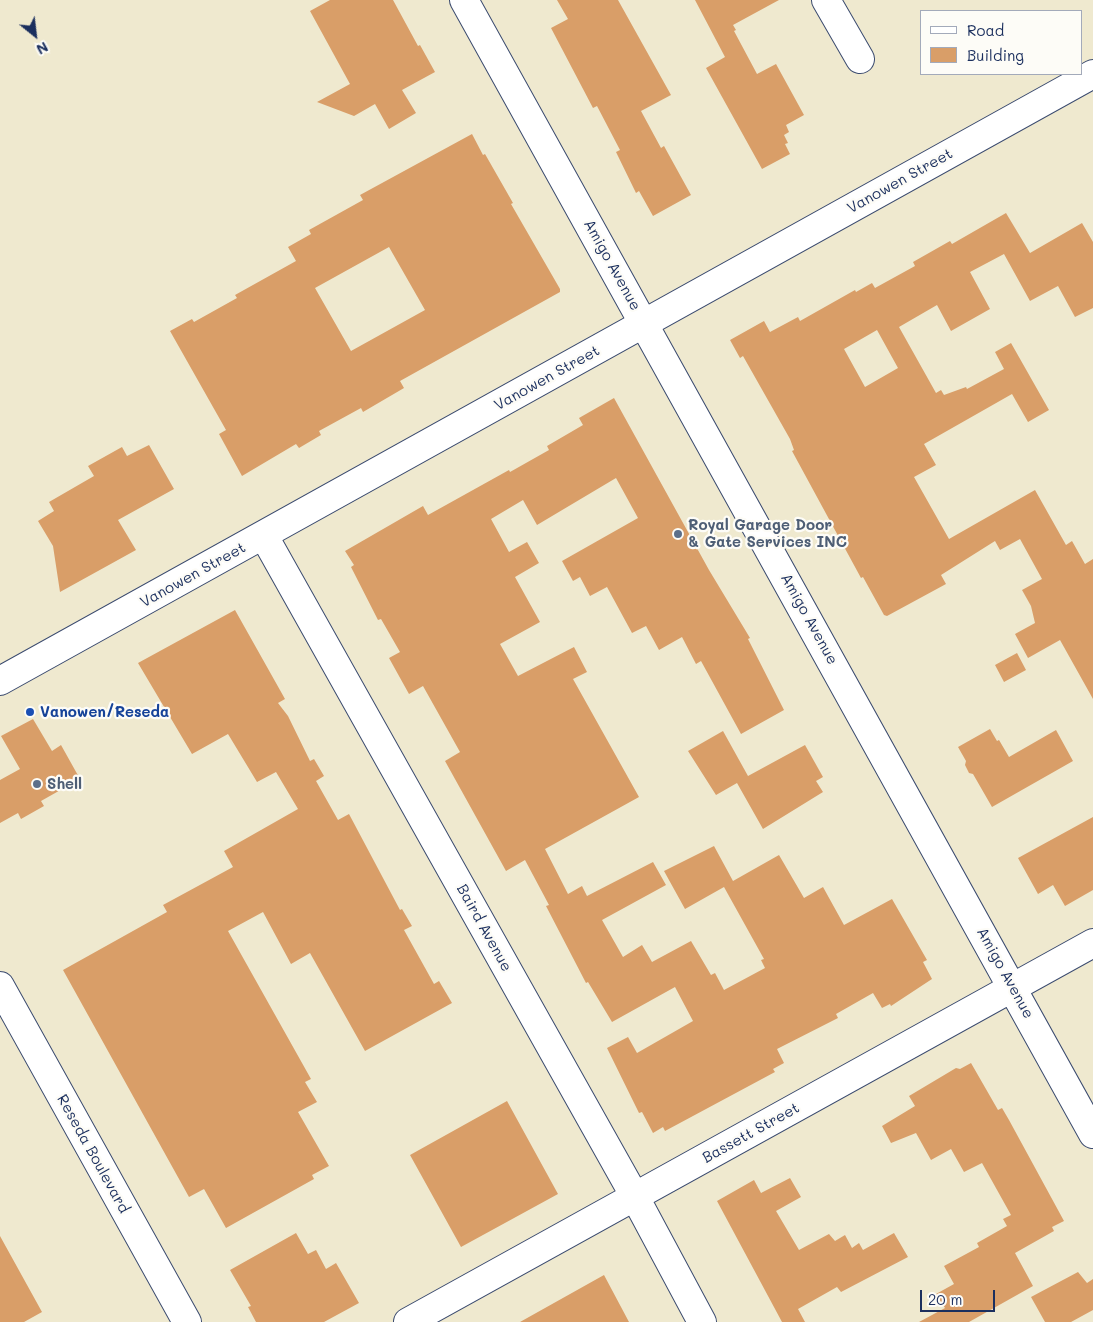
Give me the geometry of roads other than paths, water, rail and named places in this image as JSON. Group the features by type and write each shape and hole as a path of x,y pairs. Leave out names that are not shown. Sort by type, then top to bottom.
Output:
{"street":[{"name":"Amigo Avenue","path":"464,0 1014,988 1093,1134"},
{"path":"826,0 860,59"},
{"name":"Vanowen Street","path":"0,681 1093,74"},
{"name":"Baird Avenue","path":"264,536 702,1322"},
{"name":"Bassett Street","path":"408,1322 1093,944"},
{"name":"Reseda Boulevard","path":"0,986 186,1322"}],"place":[{"name":"Royal Garage Door & Gate Services INC","path":"678,534"},
{"name":"Vanowen/Reseda","path":"30,712"},
{"name":"Shell","path":"37,784"}]}
